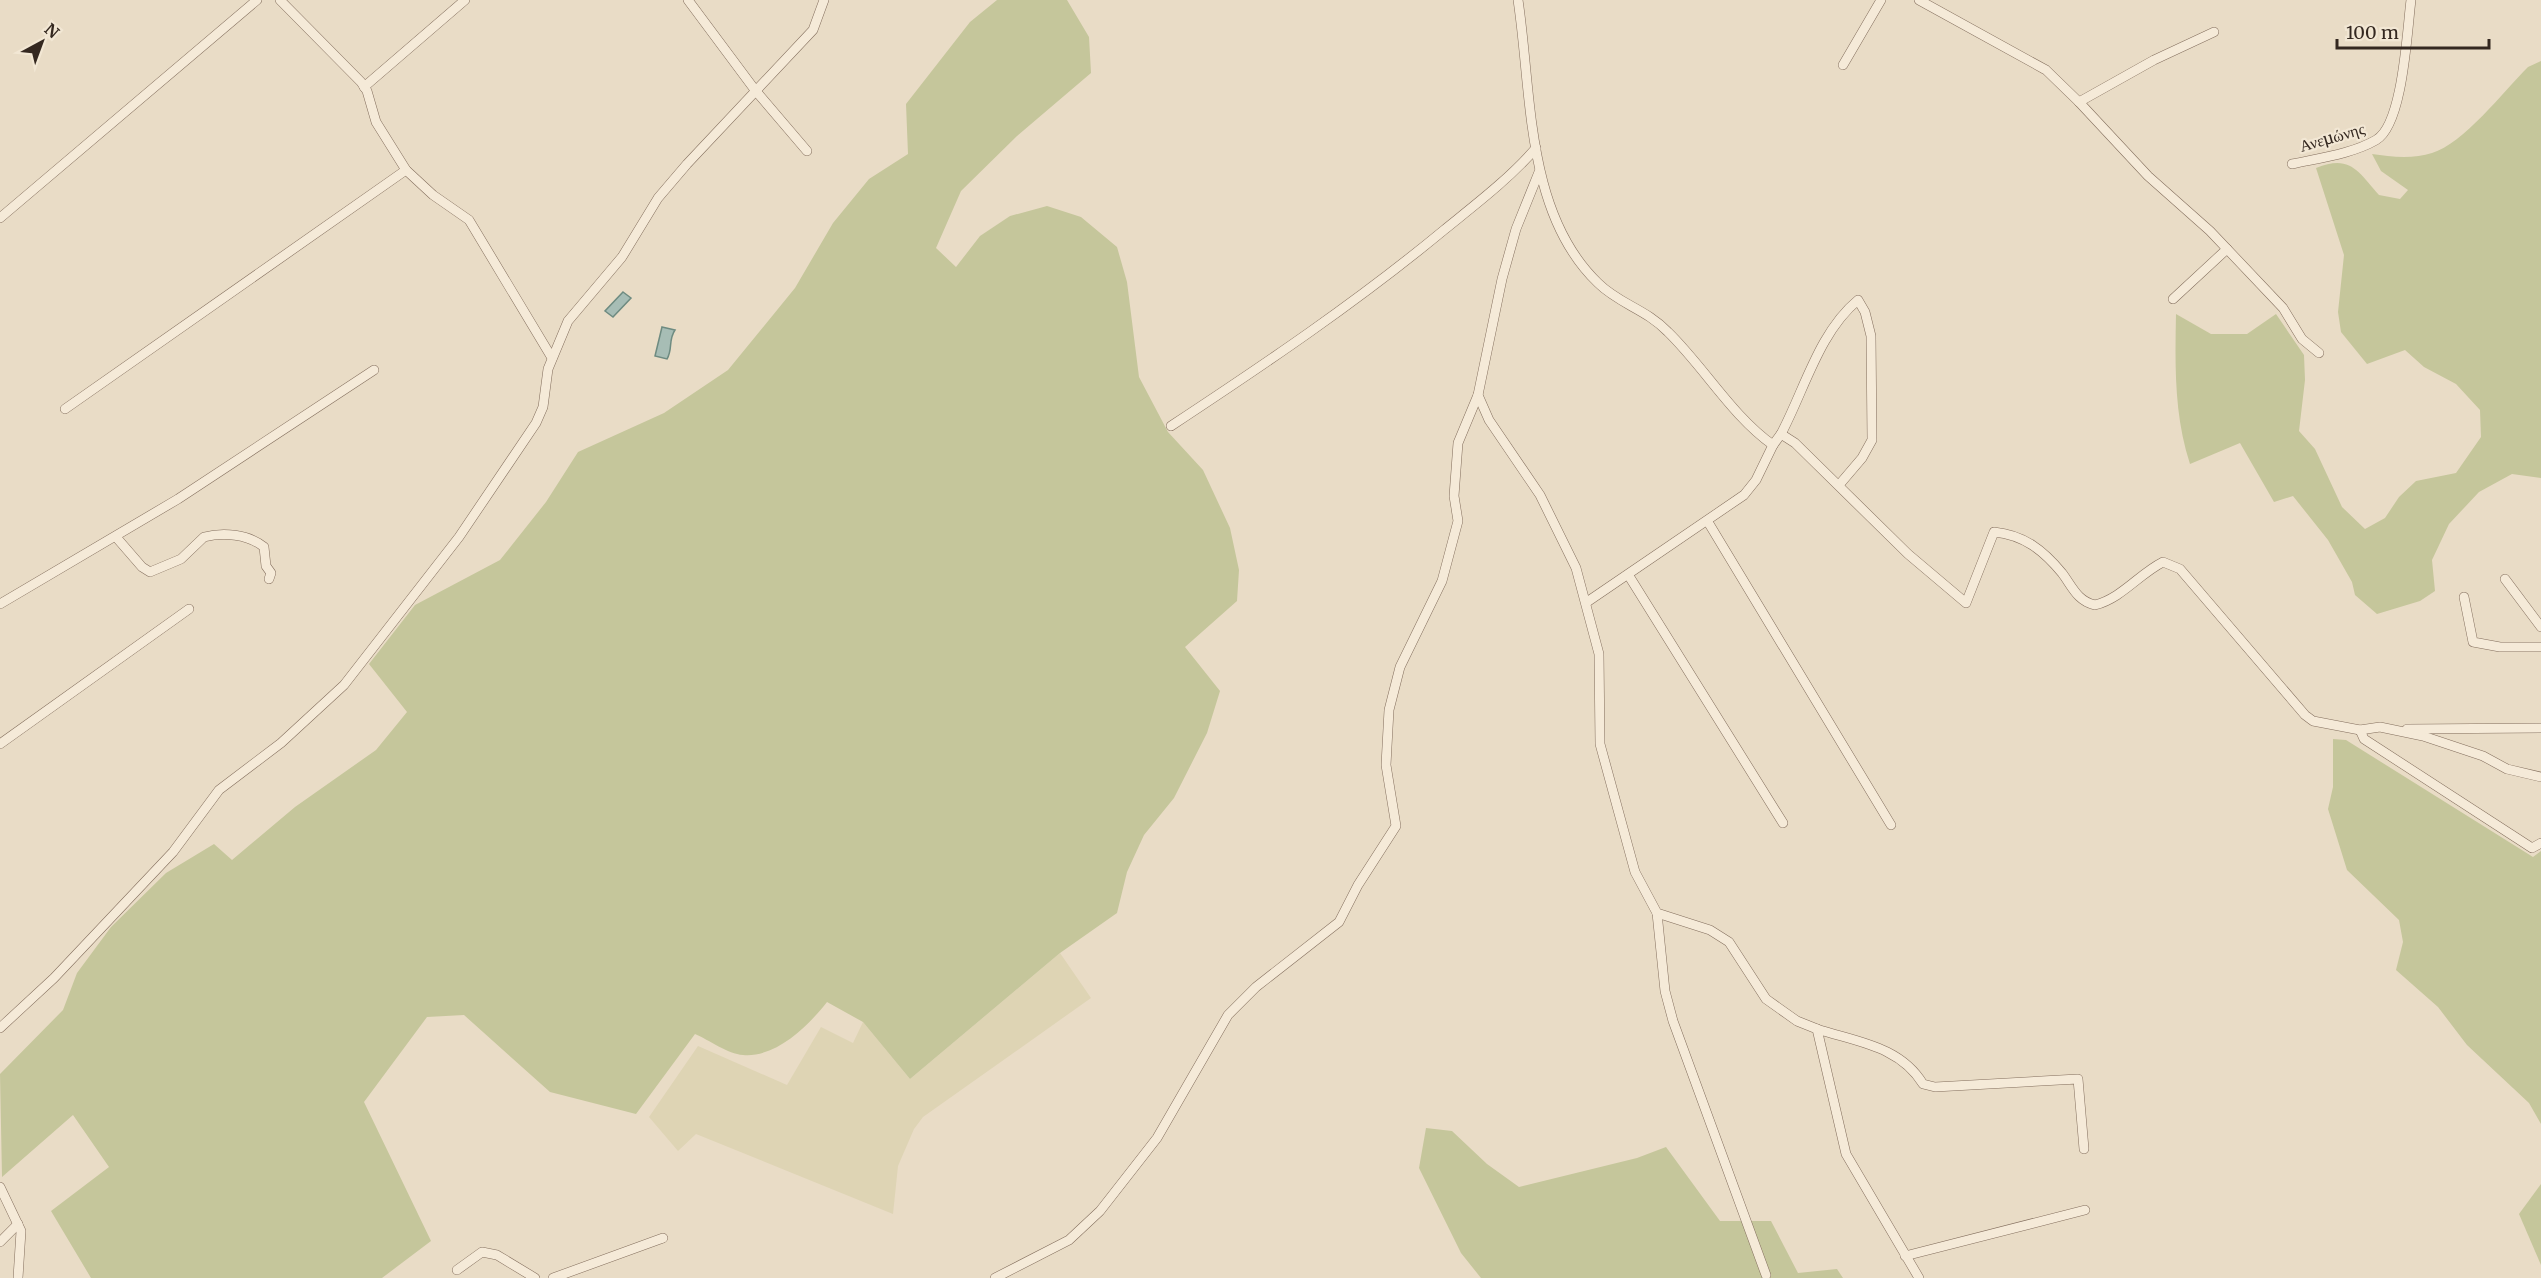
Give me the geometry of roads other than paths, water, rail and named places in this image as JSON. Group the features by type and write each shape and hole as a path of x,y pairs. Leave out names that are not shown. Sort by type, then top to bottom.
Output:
{"street":[{"path":"0,218 257,0"},
{"path":"280,0 364,87 376,122 406,170 433,195 469,220 552,358"},
{"path":"364,87 465,0"},
{"path":"688,0 755,90 807,151"},
{"path":"0,1028 54,978 146,881 172,852 219,790 281,743 345,685 459,537 536,423 543,407 552,358 568,321 622,257 658,198 755,90 813,30 824,0"},
{"path":"1518,0 1539,172 1562,231 1578,258 1597,283 1616,298 1645,311 1666,330 1718,386 1752,430 1773,445"},
{"path":"1843,65 1881,0"},
{"path":"1919,0 2046,70 2148,176 2227,249 2283,308 2302,339 2319,353"},
{"name":"Ανεμώνης","path":"2292,164 2347,151 2378,140 2389,127 2398,99 2411,0"},
{"path":"2079,102 2154,60 2214,32"},
{"path":"1171,426 1319,328 1400,267 1491,191 1536,148"},
{"path":"65,409 406,170"},
{"path":"995,1278 1069,1240 1100,1210 1157,1138 1228,1015 1256,987 1339,922 1358,885 1396,826 1386,765 1389,710 1400,667 1442,581 1458,521 1454,496 1458,443 1478,395 1513,239 1539,172"},
{"path":"2173,299 2227,249"},
{"path":"1587,602 1629,576 1744,495 1756,480 1781,434 1827,341 1846,310 1858,300 1865,312 1871,336 1872,440 1862,458 1839,485"},
{"path":"0,604 116,537 280,433 374,370"},
{"path":"1478,395 1500,439 1540,495 1576,568 1587,602 1601,670 1598,723 1600,744 1635,872 1657,913 1665,991 1673,1021 1766,1275"},
{"path":"1781,434 1795,443 1908,554 1966,603 1994,532 2010,533 2044,553 2082,600 2095,605 2122,592 2156,565 2163,562 2172,564 2207,600 2305,715 2313,721 2360,730 2380,727 2398,730 2483,756 2528,776 2541,777"},
{"path":"1708,522 1891,825"},
{"path":"116,537 142,567 150,572 182,559 204,537 233,534 258,542 264,547 266,566 271,573 269,579"},
{"path":"1629,576 1783,823"},
{"path":"2505,579 2541,627"},
{"path":"2464,597 2473,642 2500,647 2541,647"},
{"path":"0,744 189,609"},
{"path":"2398,730 2431,727 2504,730 2541,728"},
{"path":"2360,730 2364,739 2498,827 2532,848 2541,843"},
{"path":"1657,913 1710,930 1729,942 1766,999 1797,1021 1900,1056 1914,1068 1923,1084 1935,1087 1994,1086 2078,1079 2084,1149"},
{"path":"1817,1029 1846,1154 1919,1278"},
{"path":"0,1187 21,1232 18,1278"},
{"path":"1905,1256 2085,1210"},
{"path":"0,1242 18,1224"},
{"path":"553,1278 663,1238"},
{"path":"457,1270 482,1252 496,1255 535,1278"}],"water":[{"path":"623,292 631,298 613,317 605,311"},
{"path":"662,327 675,330 667,359 655,356"}]}
